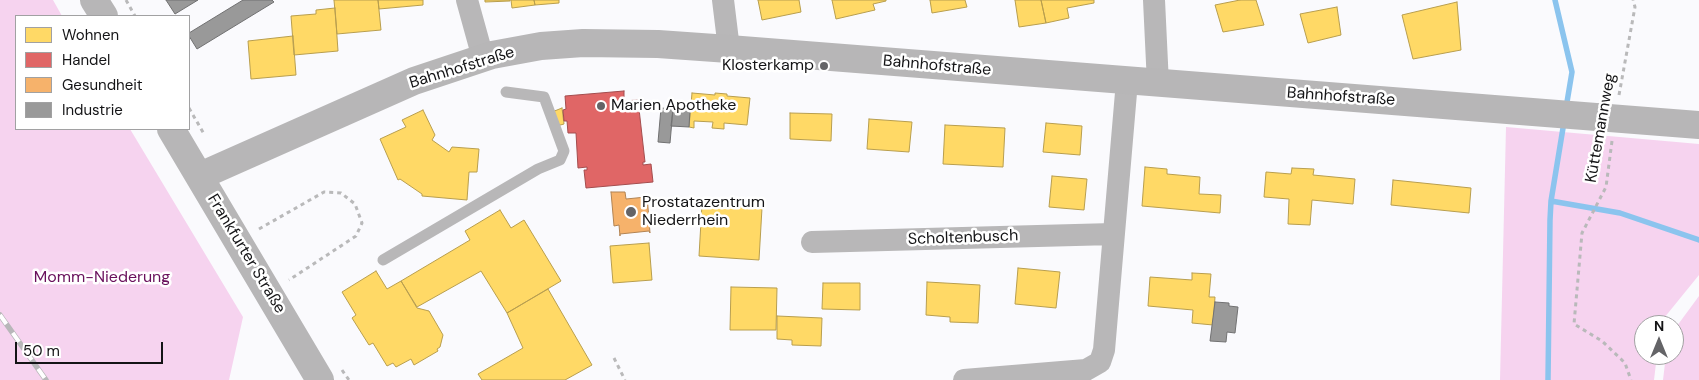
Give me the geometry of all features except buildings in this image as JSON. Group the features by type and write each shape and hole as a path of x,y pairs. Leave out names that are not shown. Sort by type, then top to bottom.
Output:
{"street":[{"path":"94,0 103,15"},
{"path":"467,0 483,58"},
{"path":"723,0 729,49"},
{"path":"1154,0 1158,84"},
{"name":"Bahnhofstraße","path":"200,176 414,82 483,58 541,46 583,43 658,44 729,49 1127,82 1699,125"},
{"path":"964,380 1086,370 1100,362 1104,350 1127,82"},
{"name":"Frankfurter Straße","path":"172,130 320,380"},
{"name":"Scholtenbusch","path":"812,242 1113,234"}],"lane":[{"path":"383,260 538,169 560,160 564,151 544,97 506,92"}],"path":[{"path":"126,0 134,15"},
{"name":"Küttemannweg","path":"1631,380 1625,364 1602,341 1574,324 1582,233 1606,187 1615,118 1635,7 1633,0"},
{"path":"259,229 324,192 341,193 355,204 362,223 356,236 290,280"},
{"path":"614,358 625,380"}],"green space":[{"name":"Momm-Niederung","path":"0,0 53,0 61,15 15,15 15,130 131,130 243,317 229,380 0,380"},
{"path":"1506,127 1699,144 1699,275 1666,315 1634,315 1634,365 1656,365 1654,380 1500,380"},
{"path":"1699,296 1699,380 1663,380 1665,365 1684,365 1684,316"}],"waterway":[{"path":"1555,0 1572,72 1566,108"},
{"path":"1548,380 1551,201 1564,122"},
{"path":"1551,201 1620,213 1699,240"}],"railway":[{"path":"0,315 46,380"}],"place":[{"name":"Klosterkamp","path":"824,66"},
{"name":"Marien Apotheke","path":"601,106"},
{"name":"Prostatazentrum Niederrhein","path":"631,212"}]}
